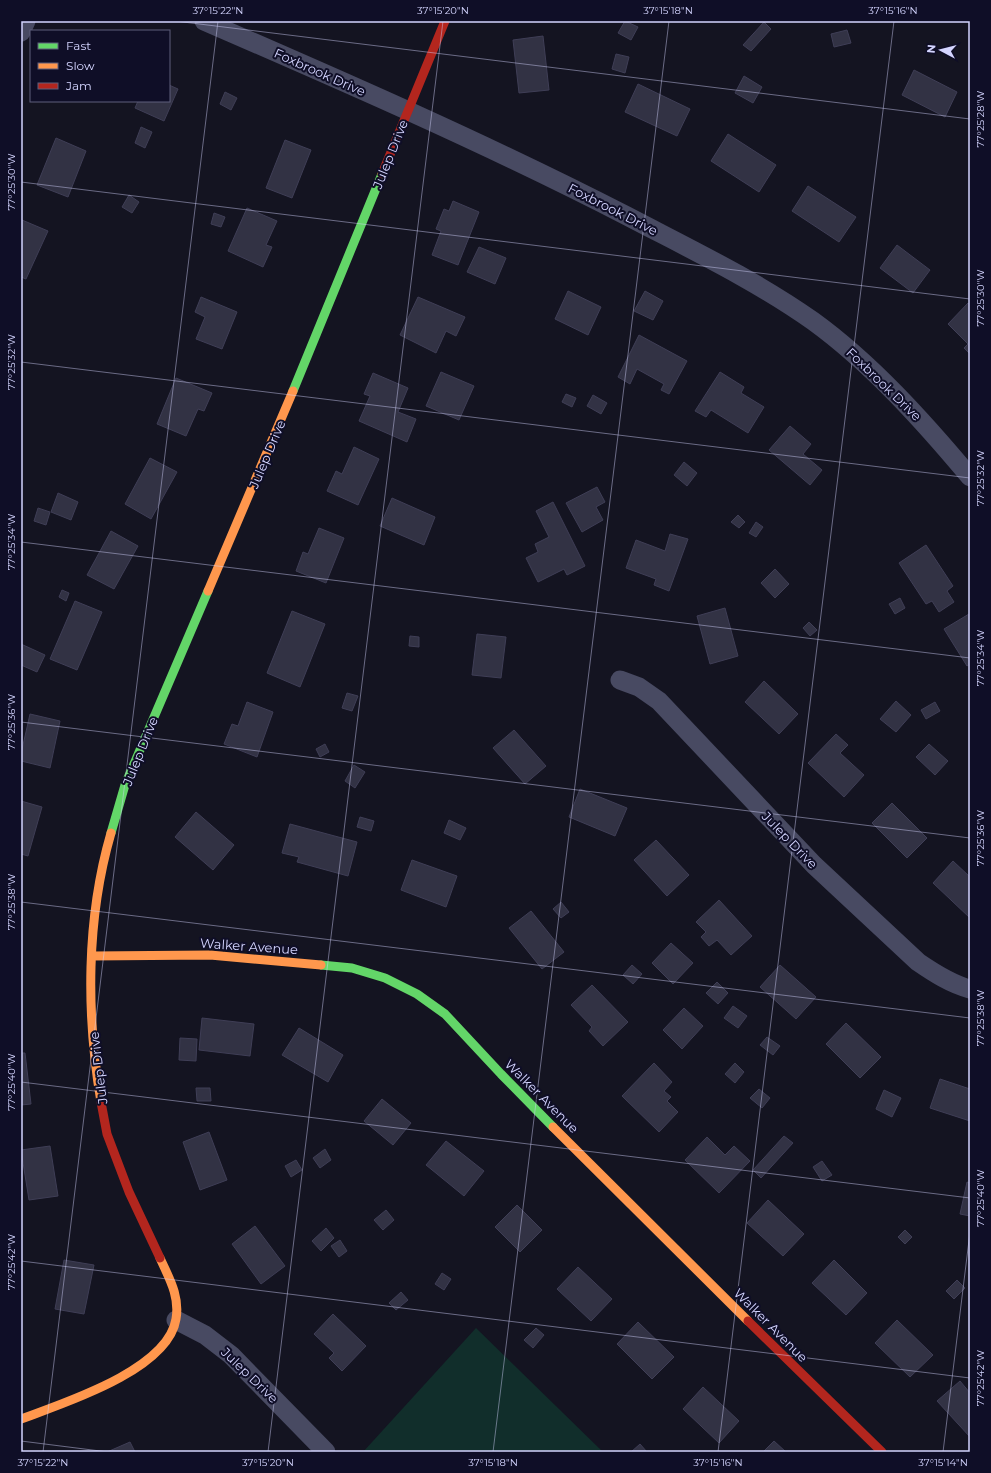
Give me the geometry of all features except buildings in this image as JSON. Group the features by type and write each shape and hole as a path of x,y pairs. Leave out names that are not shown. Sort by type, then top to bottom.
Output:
{"street":[{"path":"21,32 26,21"},
{"name":"Foxbrook Drive","path":"204,21 408,111 558,181 733,271 812,321 848,349 898,396 944,445 970,477"},
{"name":"Julep Drive","path":"326,1452 231,1354 205,1335 176,1320 177,1306 174,1288 129,1192 107,1134 96,1070 92,1006 92,956 98,891 108,844 125,785 266,457 445,21"},
{"name":"Julep Drive","path":"620,680 639,687 659,701 814,865 918,962 961,987 970,989"},
{"name":"Walker Avenue","path":"92,956 210,955 352,968 385,978 417,994 445,1014 501,1074 882,1452"},
{"path":"21,1419 91,1393 124,1375 155,1354 170,1337 176,1320"}],"green space":[{"path":"476,1328 603,1452 363,1452"}],"traffic: fast":[{"path":"293,391 382,174"},
{"path":"111,833 125,785 208,591"},
{"path":"321,965 352,968 385,978 417,994 445,1014 553,1127"}],"traffic: slow":[{"path":"208,591 293,391"},
{"path":"101,1102 93,1035 91,967 97,899 111,833"},
{"path":"92,956 210,955 321,965"},
{"path":"553,1127 748,1321"},
{"path":"21,1419 87,1394 112,1382 135,1369 154,1354 169,1337 176,1319 177,1311 173,1287 160,1258"}],"traffic: jam":[{"path":"382,174 445,21"},
{"path":"101,1102 107,1134 129,1192 160,1258"},
{"path":"748,1321 882,1452"}]}
